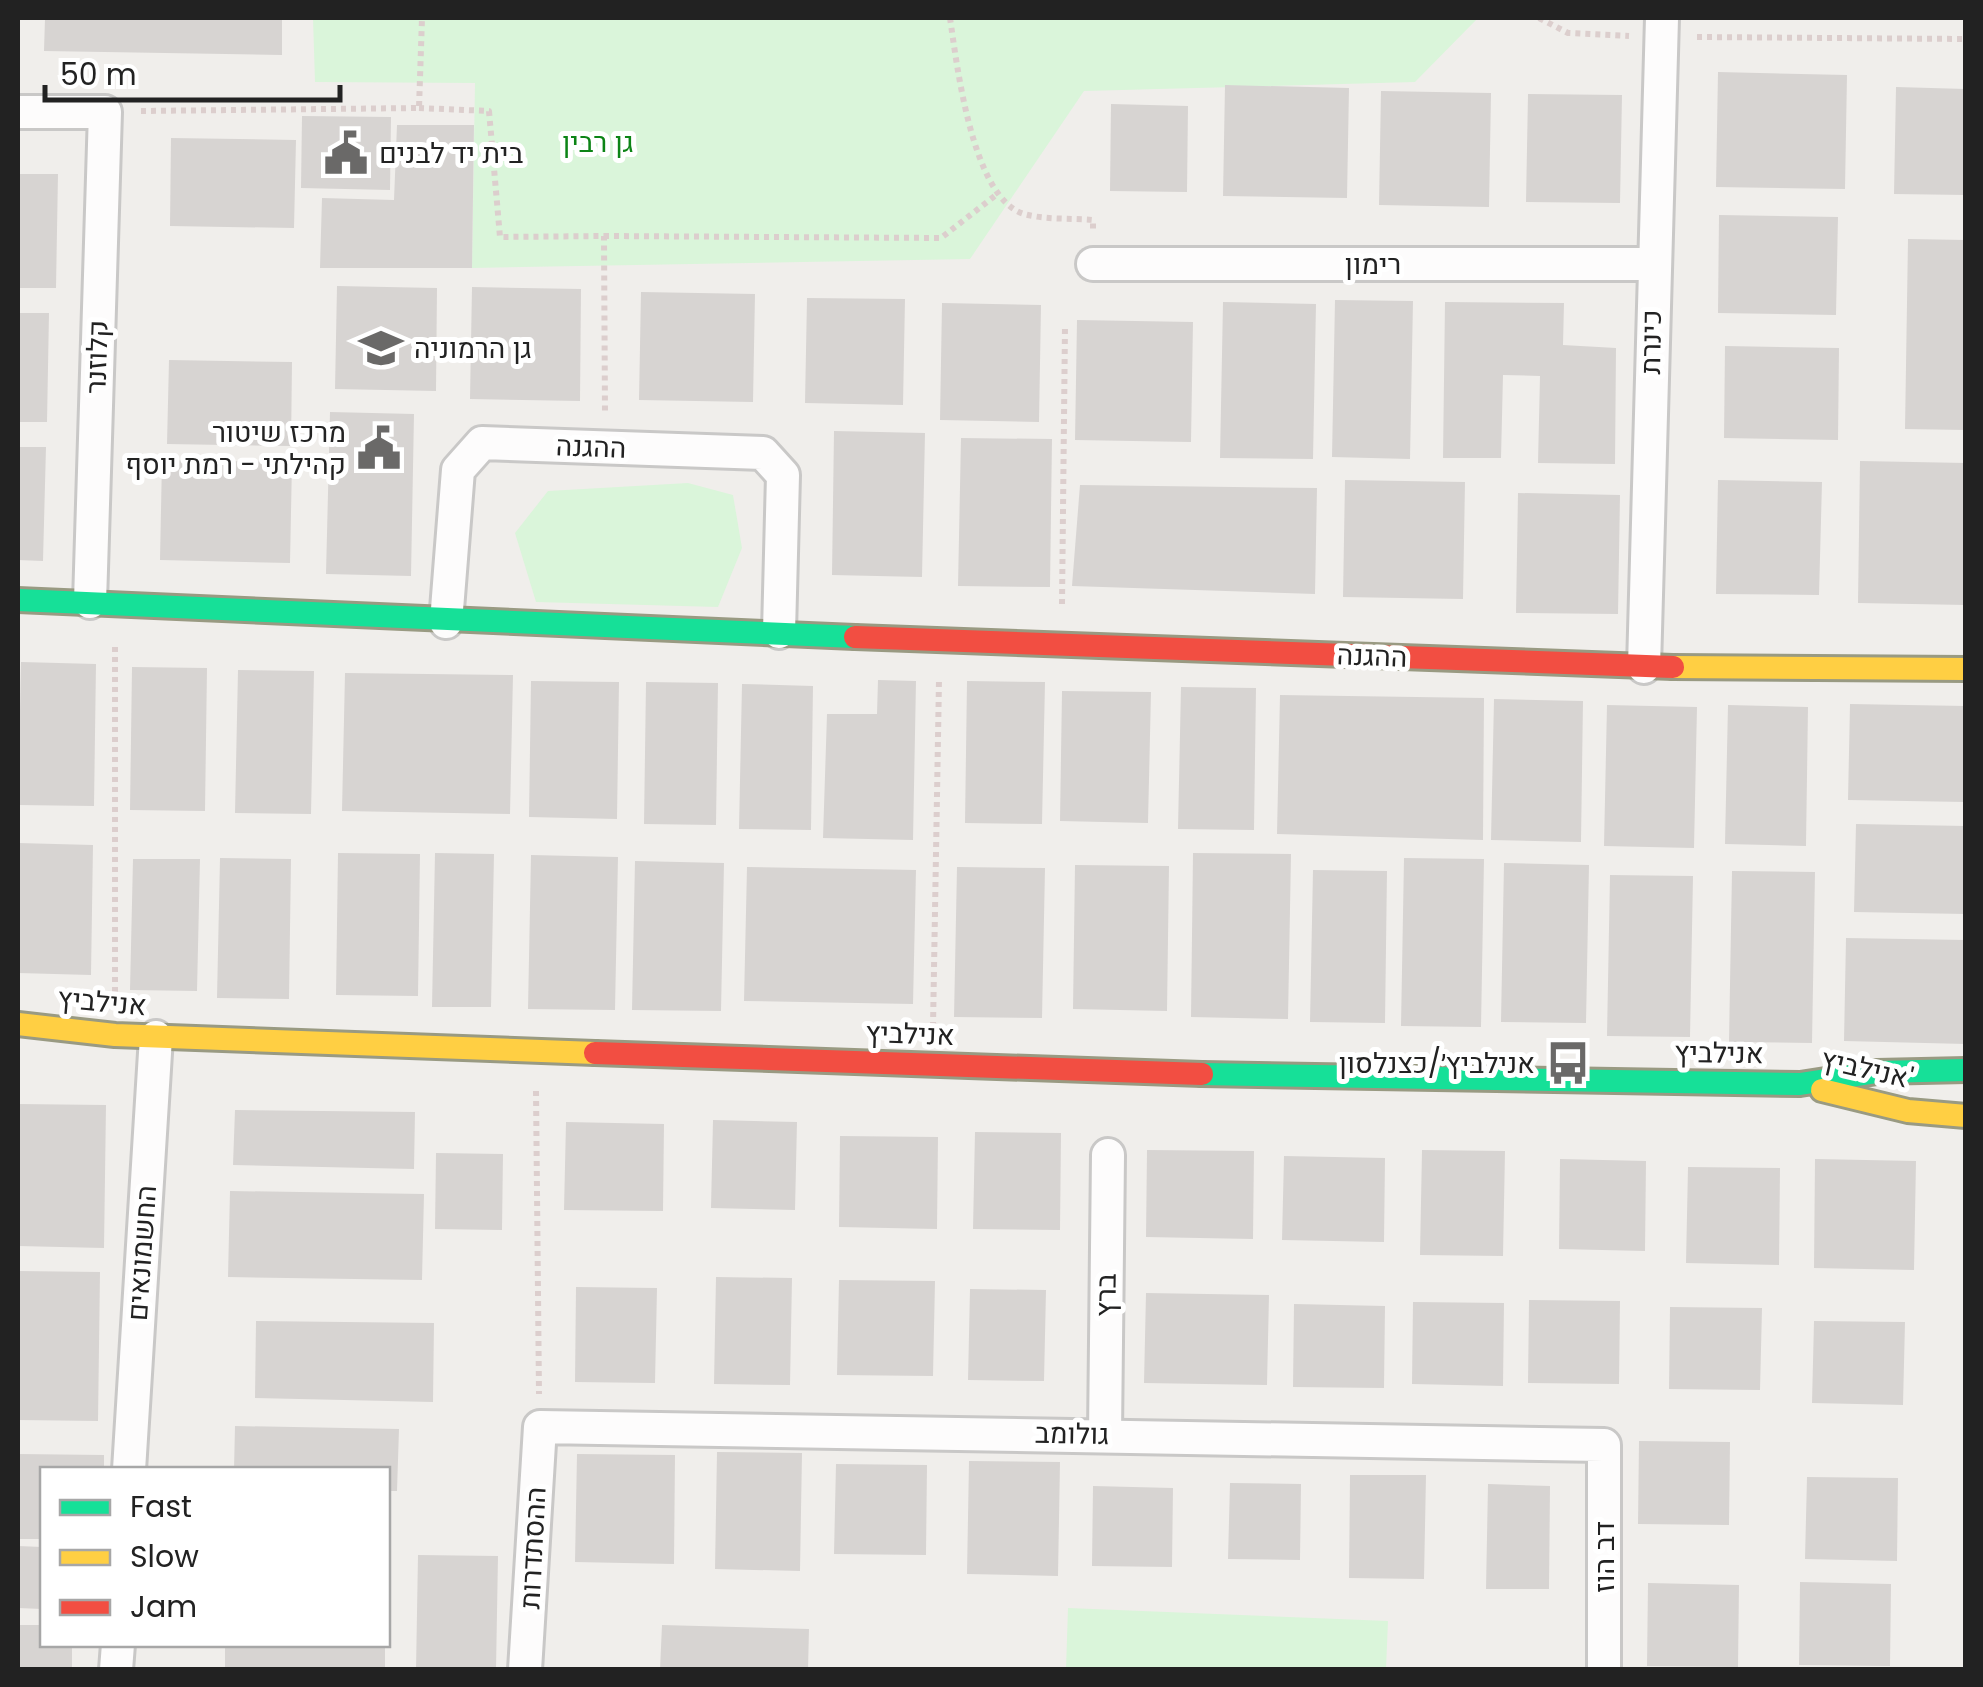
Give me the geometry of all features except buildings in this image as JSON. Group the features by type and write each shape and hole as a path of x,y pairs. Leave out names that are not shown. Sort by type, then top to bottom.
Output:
{"street":[{"name":"כינרת","path":"1644,668 1663,27"},
{"path":"18,112 104,112"},
{"name":"קלוזנר","path":"102,603 104,112"},
{"name":"רימון","path":"1094,264 1653,264"},
{"name":"ההגנה","path":"446,622 458,470 482,443 763,453 783,475 779,632"},
{"name":"ההגנה","path":"18,600 446,622 1644,668 1966,669"},
{"name":"אנילביץ","path":"18,1024 115,1036 1109,1073 1800,1084"},
{"name":"החשמונאים","path":"128,1467 156,1037"},
{"name":"אנילביץ'","path":"1800,1084 1877,1072 1966,1070"},
{"name":"אנילביץ'","path":"1800,1084 1908,1110 1966,1116"},
{"name":"ברץ","path":"1104,1435 1108,1155"},
{"name":"גולומב","path":"540,1427 1604,1445"},
{"name":"ההסתדרות","path":"526,1670 540,1427"},
{"name":"דב הוז","path":"1604,1445 1604,1670"}],"path":[{"path":"419,108 422,18"},
{"path":"950,18 963,104 996,195 1022,214 1094,220 1094,264"},
{"path":"1539,18 1568,33 1663,27 1966,39"},
{"path":"104,112 419,108 489,111 500,237 941,238 996,195"},
{"path":"604,236 605,448"},
{"path":"1061,643 1064,326"},
{"path":"102,603 115,1036"},
{"path":"933,1025 940,639"},
{"path":"535,1050 540,1427"}],"green space":[{"name":"גן רבין","path":"313,18 1478,18 1415,82 1084,91 970,259 472,268 475,83 315,82"},
{"path":"688,483 733,495 742,548 718,607 536,602 515,533 548,491"},
{"path":"1068,1608 1388,1621 1386,1669 1066,1669"}],"traffic: fast":[{"path":"18,600 855,637"},
{"path":"1202,1074 1800,1084 1877,1072 1966,1070"}],"traffic: slow":[{"path":"1673,667 1966,669"},
{"path":"18,1024 115,1035 595,1053"},
{"path":"1822,1090 1908,1111 1966,1116"}],"traffic: jam":[{"path":"855,637 1673,667"},
{"path":"595,1053 1202,1074"}],"place":[{"name":"בית יד לבנים","path":"346,153"},
{"name":"גן הרמוניה","path":"381,348"},
{"name":"מרכז שיטור קהילתי - רמת יוסף","path":"379,448"},
{"name":"אנילביץ׳/כצנלסון","path":"1568,1063"}]}
